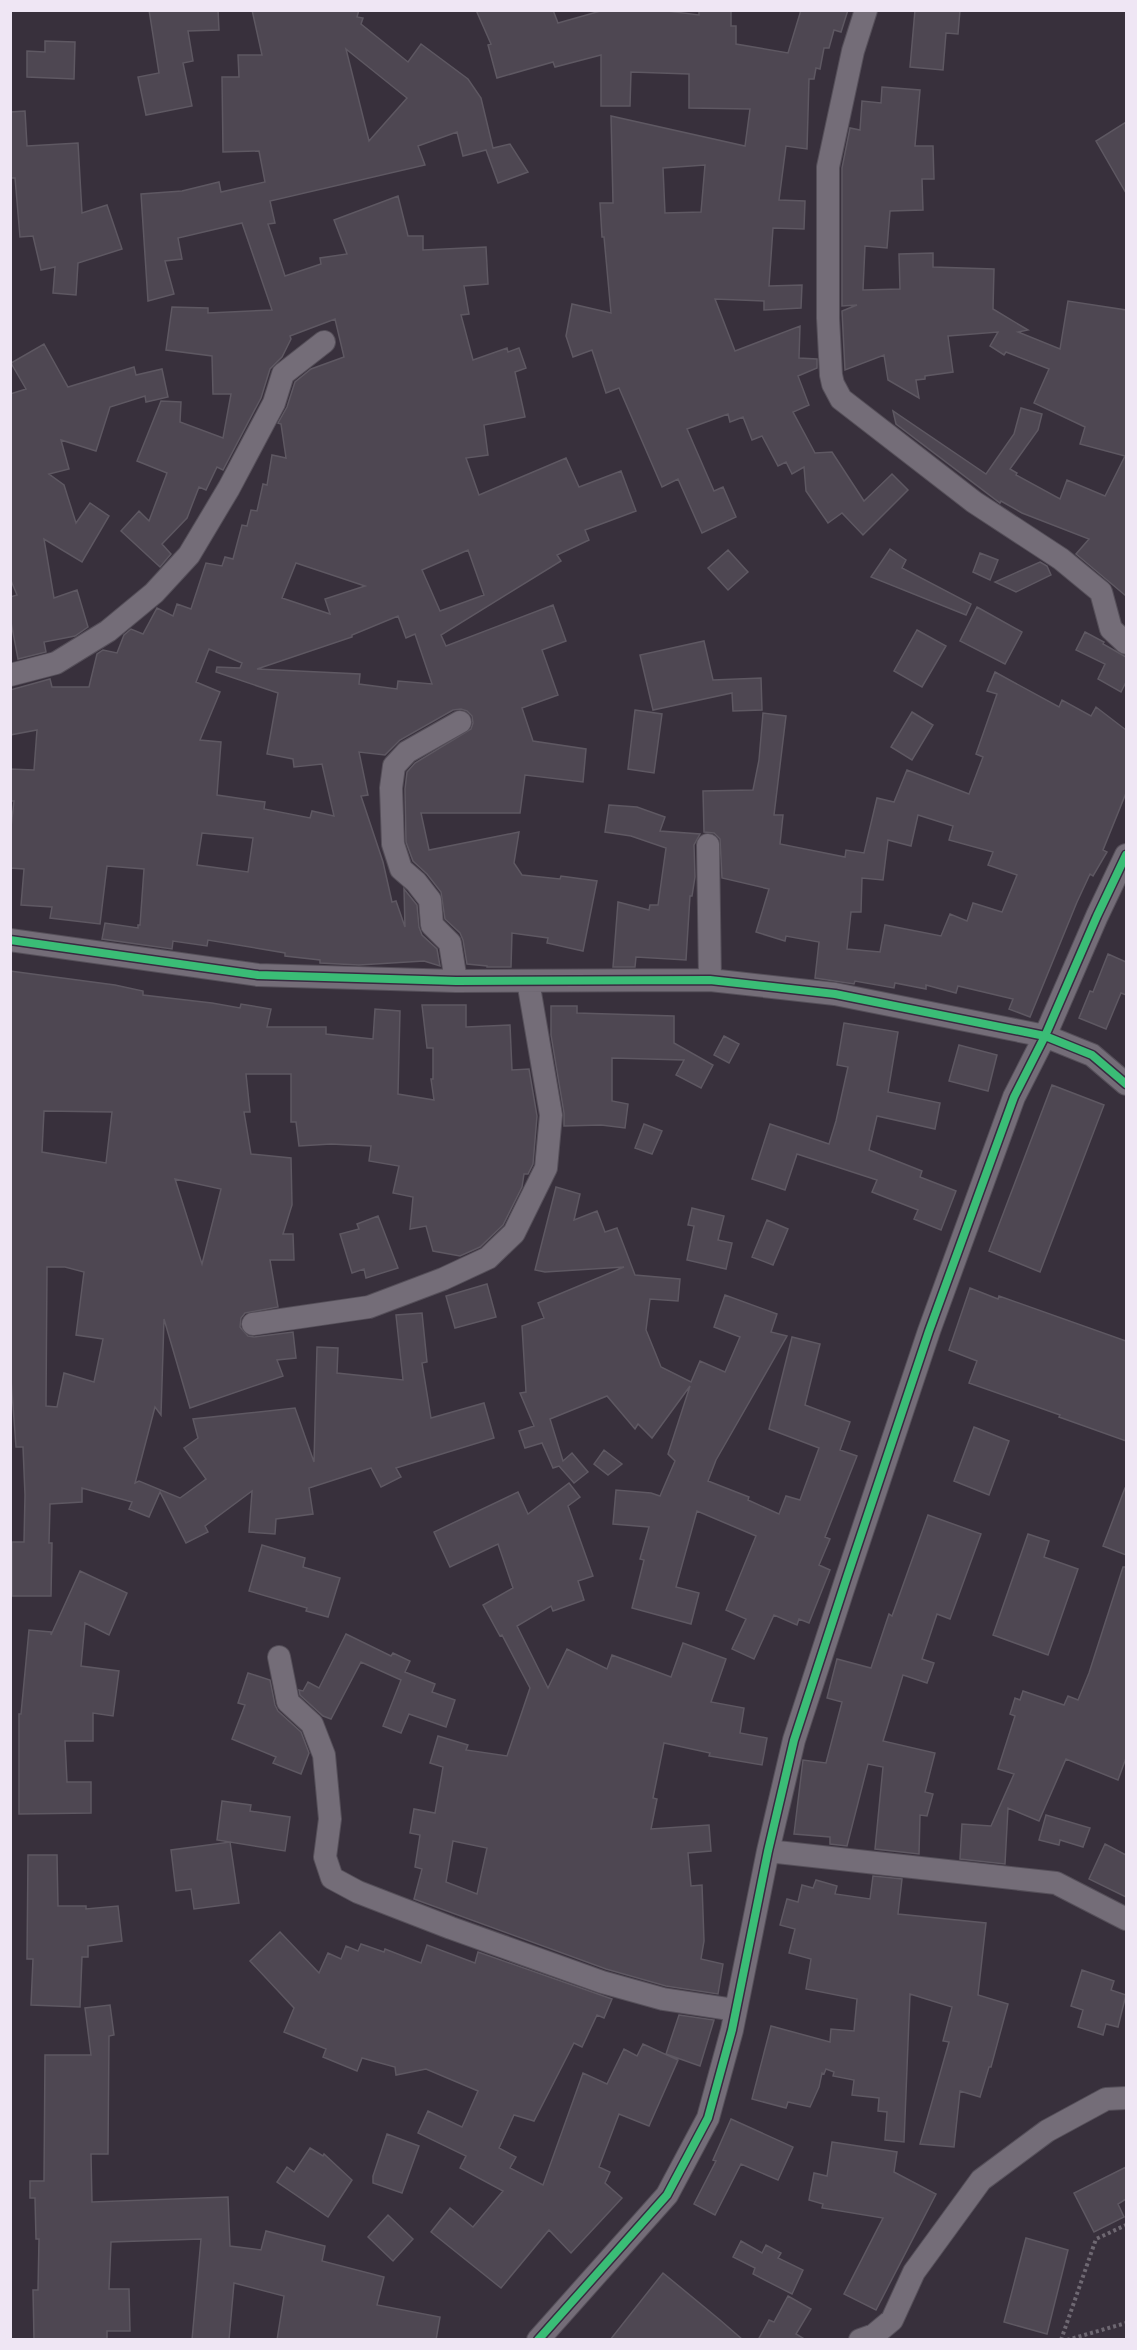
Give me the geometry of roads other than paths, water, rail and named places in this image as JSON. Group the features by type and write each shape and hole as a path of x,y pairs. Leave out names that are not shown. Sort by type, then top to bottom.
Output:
{"street":[{"path":"866,10 850,62 828,167 828,318 833,384 841,399 975,502 1061,559 1101,592 1111,629 1126,642"},
{"path":"10,675 56,663 108,631 154,593 189,555 229,488 274,403 283,374 324,342"},
{"path":"456,981 450,943 432,926 430,900 416,882 401,870 393,844 391,788 394,766 407,752 460,722"},
{"path":"708,845 710,980"},
{"path":"537,2340 667,2195 708,2118 732,2030 768,1851 794,1740 929,1331 1014,1097 1045,1036 1126,855"},
{"path":"10,940 258,975 456,981 710,980 835,994 1045,1036 1092,1055 1126,1084"},
{"path":"253,1324 369,1307 443,1279 488,1258 514,1233 546,1168 551,1115 528,981"},
{"path":"279,1657 288,1702 312,1724 324,1755 330,1819 325,1857 332,1878 358,1892 602,1982 663,1999 735,2010"},
{"path":"768,1851 1056,1883 1126,1919"},
{"path":"860,2340 874,2335 892,2320 914,2272 981,2180 1047,2131 1106,2099 1126,2098"}]}
